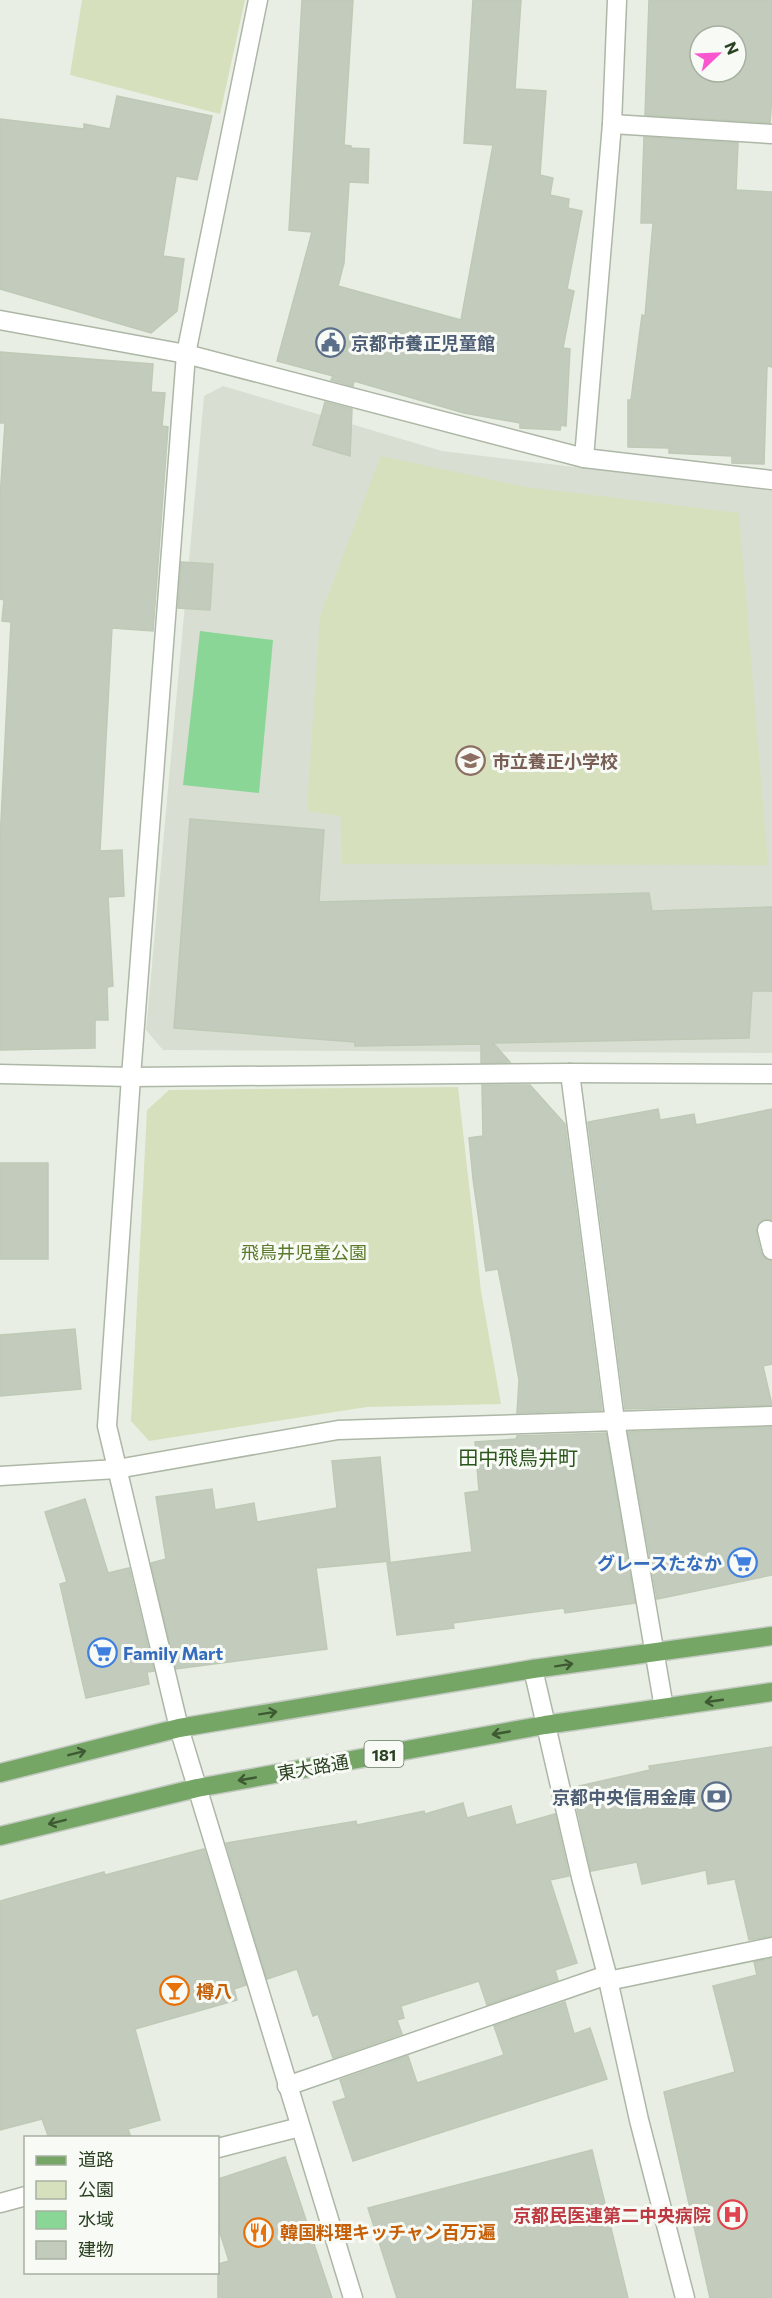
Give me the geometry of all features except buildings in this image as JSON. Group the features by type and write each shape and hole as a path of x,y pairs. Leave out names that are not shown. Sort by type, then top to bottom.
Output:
{"main road":[{"path":"0,1773 179,1728 533,1669 772,1636"},
{"name":"東大路通","path":"0,1836 197,1788 545,1725 772,1692"}],"street":[{"path":"258,0 186,354 107,1426 179,1728 353,2298"},
{"path":"584,458 612,124 617,0"},
{"path":"612,124 772,134"},
{"path":"0,320 186,354 584,458 772,480"},
{"path":"570,1072 615,1421 664,1708"},
{"path":"0,1074 131,1077 570,1072 772,1074"},
{"path":"767,1230 772,1250"},
{"path":"0,1476 117,1469 338,1430 772,1416"},
{"path":"533,1669 581,1877 608,1978 639,2120 685,2298"},
{"path":"287,2086 608,1978 772,1947"},
{"path":"219,2148 300,2127"},
{"path":"0,2203 24,2197"}],"shaded area":[{"name":"市立養正小学校","path":"223,386 442,451 772,491 772,1053 163,1050 146,1030 204,396"}],"green space":[{"path":"82,0 245,0 220,114 70,75"},
{"path":"381,456 526,487 739,513 768,865 342,864 341,816 307,811 320,616"},
{"name":"飛鳥井児童公園","path":"458,1087 481,1291 501,1404 367,1407 149,1441 131,1421 147,1110 169,1090"}],"water":[{"path":"200,631 273,640 259,793 183,785"}],"place":[{"name":"京都市養正児童館","path":"330,343"},
{"name":"市立養正小学校","path":"471,761"},
{"name":"グレースたなか","path":"743,1563"},
{"name":"Family Mart","path":"102,1653"},
{"name":"京都中央信用金庫","path":"717,1797"},
{"name":"樽八","path":"175,1991"},
{"name":"京都民医連第二中央病院","path":"732,2215"},
{"name":"韓国料理キッチャン百万遍","path":"259,2232"}],"district":[{"name":"田中飛鳥井町","path":"518,1457"}]}
